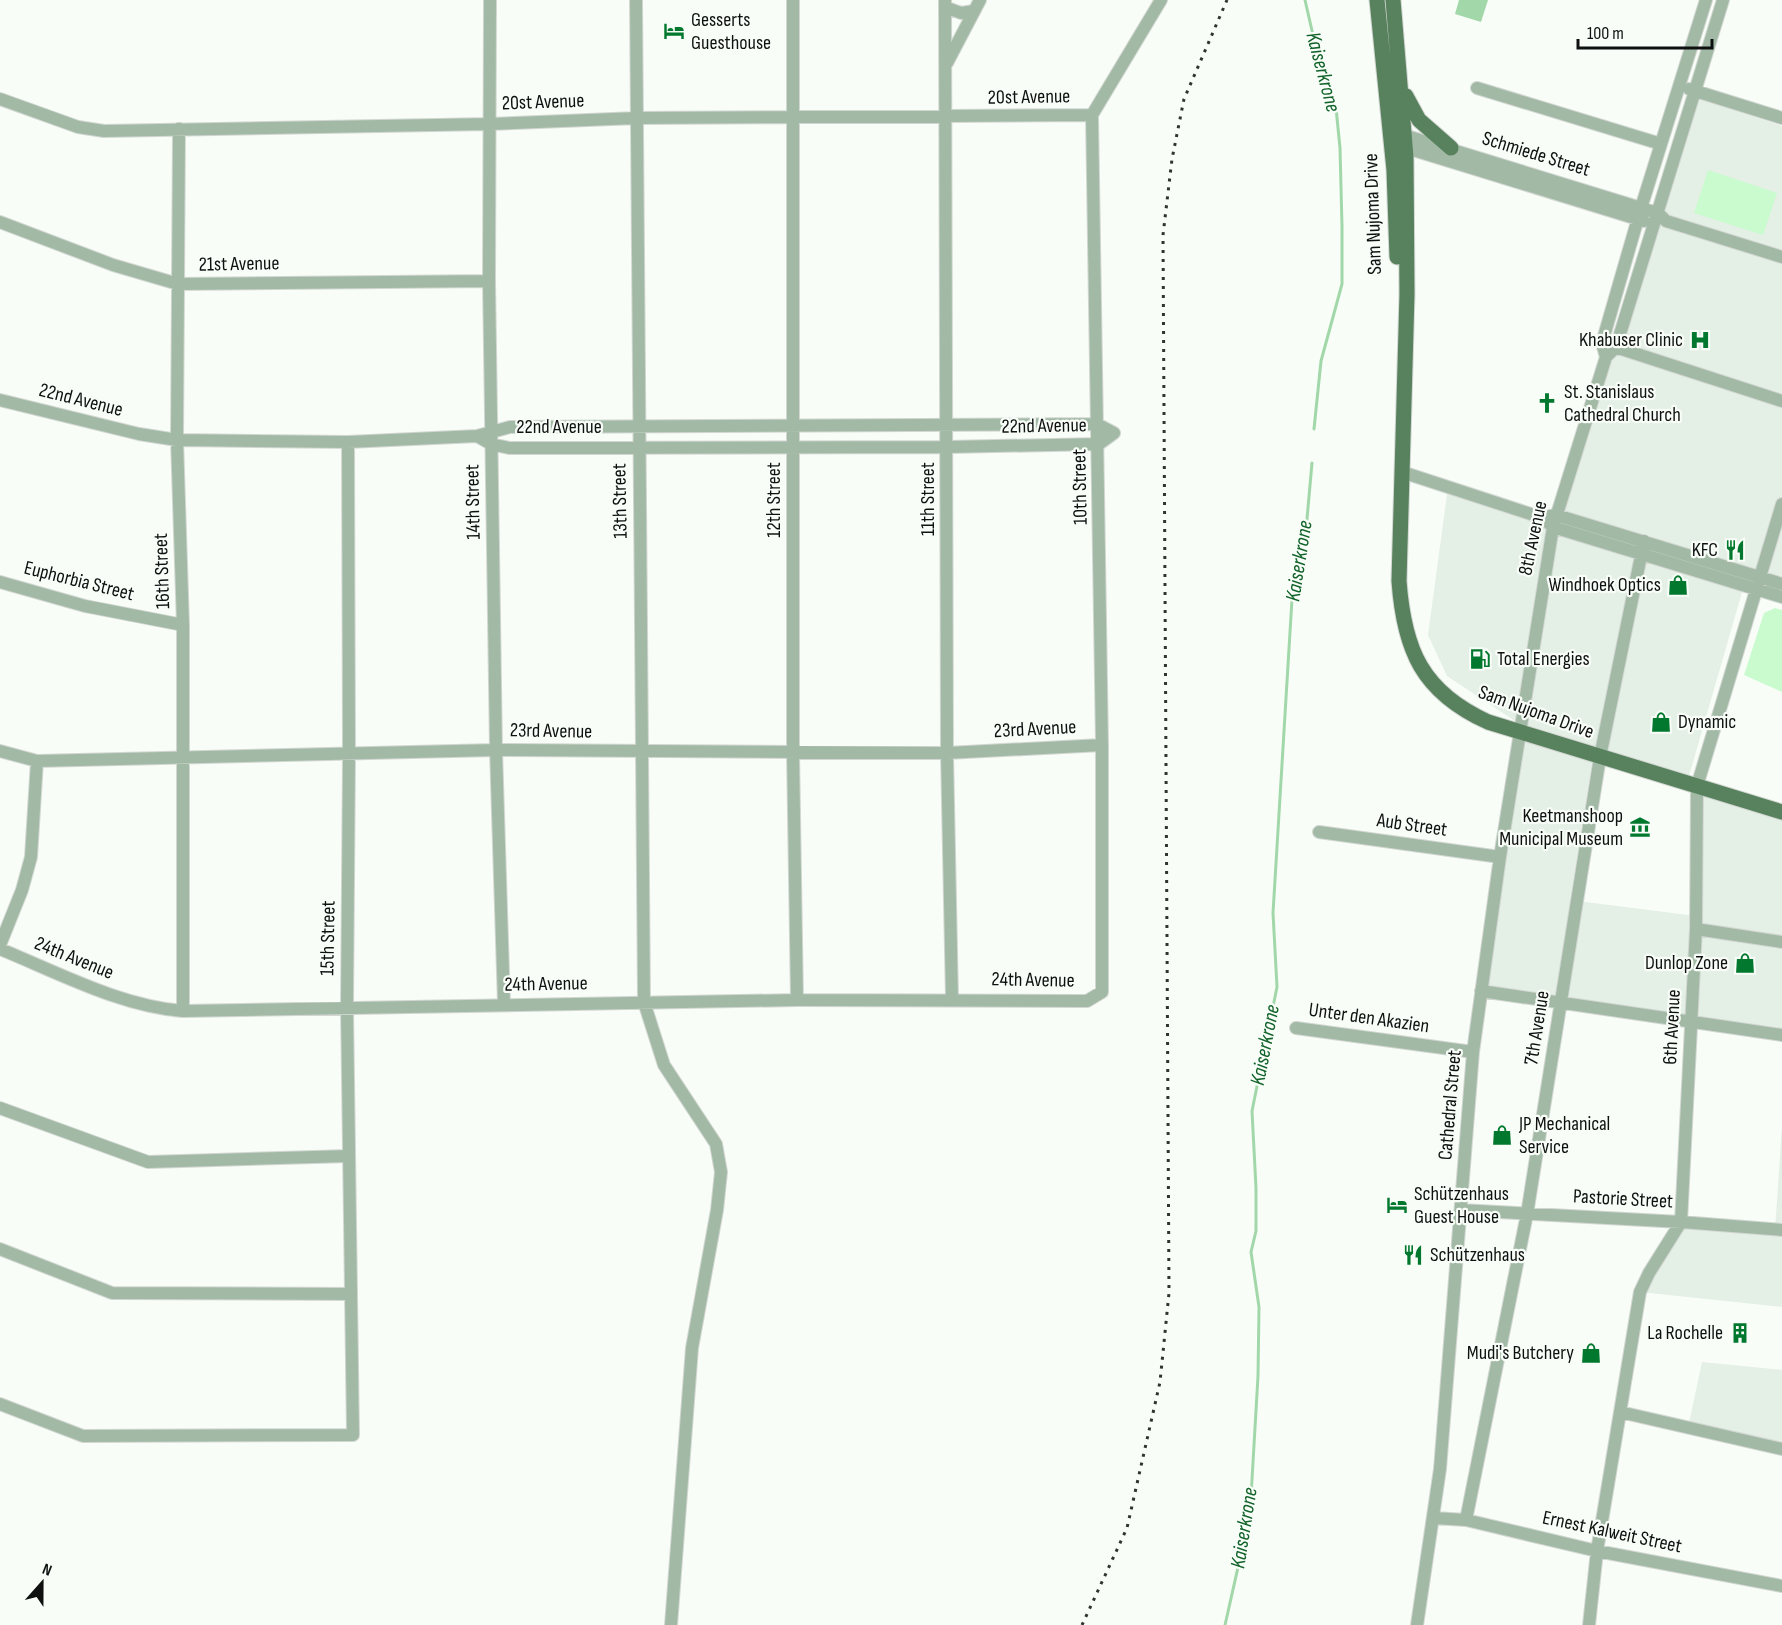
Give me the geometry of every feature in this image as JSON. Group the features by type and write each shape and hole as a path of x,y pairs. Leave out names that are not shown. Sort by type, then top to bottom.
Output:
{"main road":[{"name":"Sam Nujoma Drive","path":"1377,0 1398,139"},
{"name":"Sam Nujoma Drive","path":"1393,0 1402,88 1398,139 1402,427 1399,581 1402,619 1417,660 1432,681 1457,705 1488,722 1782,812"},
{"path":"1402,88 1419,120 1451,148"}],"street":[{"name":"14th Street","path":"490,0 491,438 496,750 504,1004"},
{"name":"13th Street","path":"636,0 644,752 644,1002 664,1065 716,1144 721,1172 717,1210 692,1348 671,1625"},
{"name":"12th Street","path":"794,0 793,753 797,1000"},
{"path":"1092,115 1161,0"},
{"path":"1606,357 1602,343 1661,144 1707,0"},
{"name":"8th Avenue","path":"1520,732 1555,521 1606,357 1616,347 1659,219 1723,0"},
{"path":"945,3 961,13 977,6"},
{"name":"11th Street","path":"945,3 947,64 944,118 948,426 947,753 952,999"},
{"path":"947,64 977,6"},
{"path":"1679,86 1782,118"},
{"path":"1478,88 1661,144"},
{"name":"20st Avenue","path":"0,99 78,127 104,131 490,124 637,118 944,118 1092,115"},
{"name":"10th Street","path":"1092,115 1099,444 1102,992"},
{"name":"16th Street","path":"179,129 177,440 183,625 183,1011"},
{"name":"Schmiede Street","path":"1398,139 1451,148 1640,214"},
{"name":"Schmiede Street","path":"1398,139 1782,257"},
{"name":"21st Avenue","path":"0,222 113,265 178,284 489,280"},
{"path":"1602,343 1782,400"},
{"name":"22nd Avenue","path":"0,400 139,434 177,440 348,442 477,436 491,438 509,448 948,447 1099,444"},
{"name":"22nd Avenue","path":"491,438 510,427 1097,424"},
{"name":"15th Street","path":"0,1404 83,1436 352,1435 347,1008 350,753 348,442"},
{"path":"1402,472 1543,518 1758,583 1782,597"},
{"name":"6th Avenue","path":"1589,1625 1597,1551 1640,1292 1649,1273 1681,1222 1696,929 1697,786 1782,504"},
{"name":"7th Avenue","path":"1466,1520 1527,1214 1600,757 1643,548"},
{"name":"Euphorbia Street","path":"0,582 85,606 183,625"},
{"path":"1758,583 1782,584"},
{"name":"Cathedral Street","path":"1417,1625 1435,1518 1473,1052 1520,732"},
{"name":"23rd Avenue","path":"0,750 38,761 496,750 947,753 1102,745"},
{"path":"0,947 32,857 38,761"},
{"name":"Aub Street","path":"1319,832 1500,857"},
{"path":"1696,929 1782,942"},
{"name":"24th Avenue","path":"0,947 124,999 158,1009 183,1011 797,1000 1087,1001 1102,992"},
{"path":"1481,991 1782,1035"},
{"name":"Unter den Akazien","path":"1296,1028 1473,1052"},
{"path":"0,1108 148,1162 349,1156"},
{"name":"Pastorie Street","path":"1461,1210 1782,1230"},
{"path":"0,1249 112,1293 351,1294"},
{"path":"1620,1412 1782,1449"},
{"name":"Ernest Kalweit Street","path":"1435,1518 1466,1520 1597,1551 1782,1586"}],"shaded area":[{"path":"1459,0 1488,0 1481,22 1455,14"},
{"path":"1693,97 1782,126 1782,577 1749,568 1689,776 1594,749 1570,900 1696,916 1697,786 1782,812 1782,1035 1481,991 1521,725 1447,676 1428,635 1448,487 1553,527 1658,213"},
{"path":"1708,170 1777,193 1763,235 1694,213"},
{"path":"1775,608 1782,610 1782,692 1744,675 1764,613"},
{"path":"1782,1126 1782,1307 1640,1292 1681,1222 1775,1230"},
{"path":"1702,1362 1782,1370 1782,1449 1688,1428"}],"waterway":[{"name":"Kaiserkrone","path":"1305,0 1318,57 1336,108 1340,148 1342,226 1342,284 1321,361 1314,429"},
{"name":"Kaiserkrone","path":"1225,1625 1250,1514 1258,1376 1259,1307 1251,1252 1256,1231 1252,1111 1277,987 1273,913 1292,599 1306,530 1312,463"}],"railway":[{"path":"1082,1625 1127,1528 1160,1382 1169,1293 1163,235 1172,159 1184,99 1227,0"}],"place":[{"name":"Gesserts Guesthouse","path":"674,31"},
{"name":"Khabuser Clinic","path":"1700,340"},
{"name":"St. Stanislaus Cathedral Church","path":"1547,403"},
{"name":"KFC","path":"1735,550"},
{"name":"Windhoek Optics","path":"1678,585"},
{"name":"Total Energies","path":"1480,659"},
{"name":"Dynamic","path":"1661,722"},
{"name":"Keetmanshoop Municipal Museum","path":"1640,827"},
{"name":"Dunlop Zone","path":"1745,963"},
{"name":"JP Mechanical Service","path":"1502,1135"},
{"name":"Schützenhaus Guest House","path":"1397,1205"},
{"name":"Schützenhaus","path":"1413,1255"},
{"name":"La Rochelle","path":"1740,1333"},
{"name":"Mudi's Butchery","path":"1591,1353"}]}
